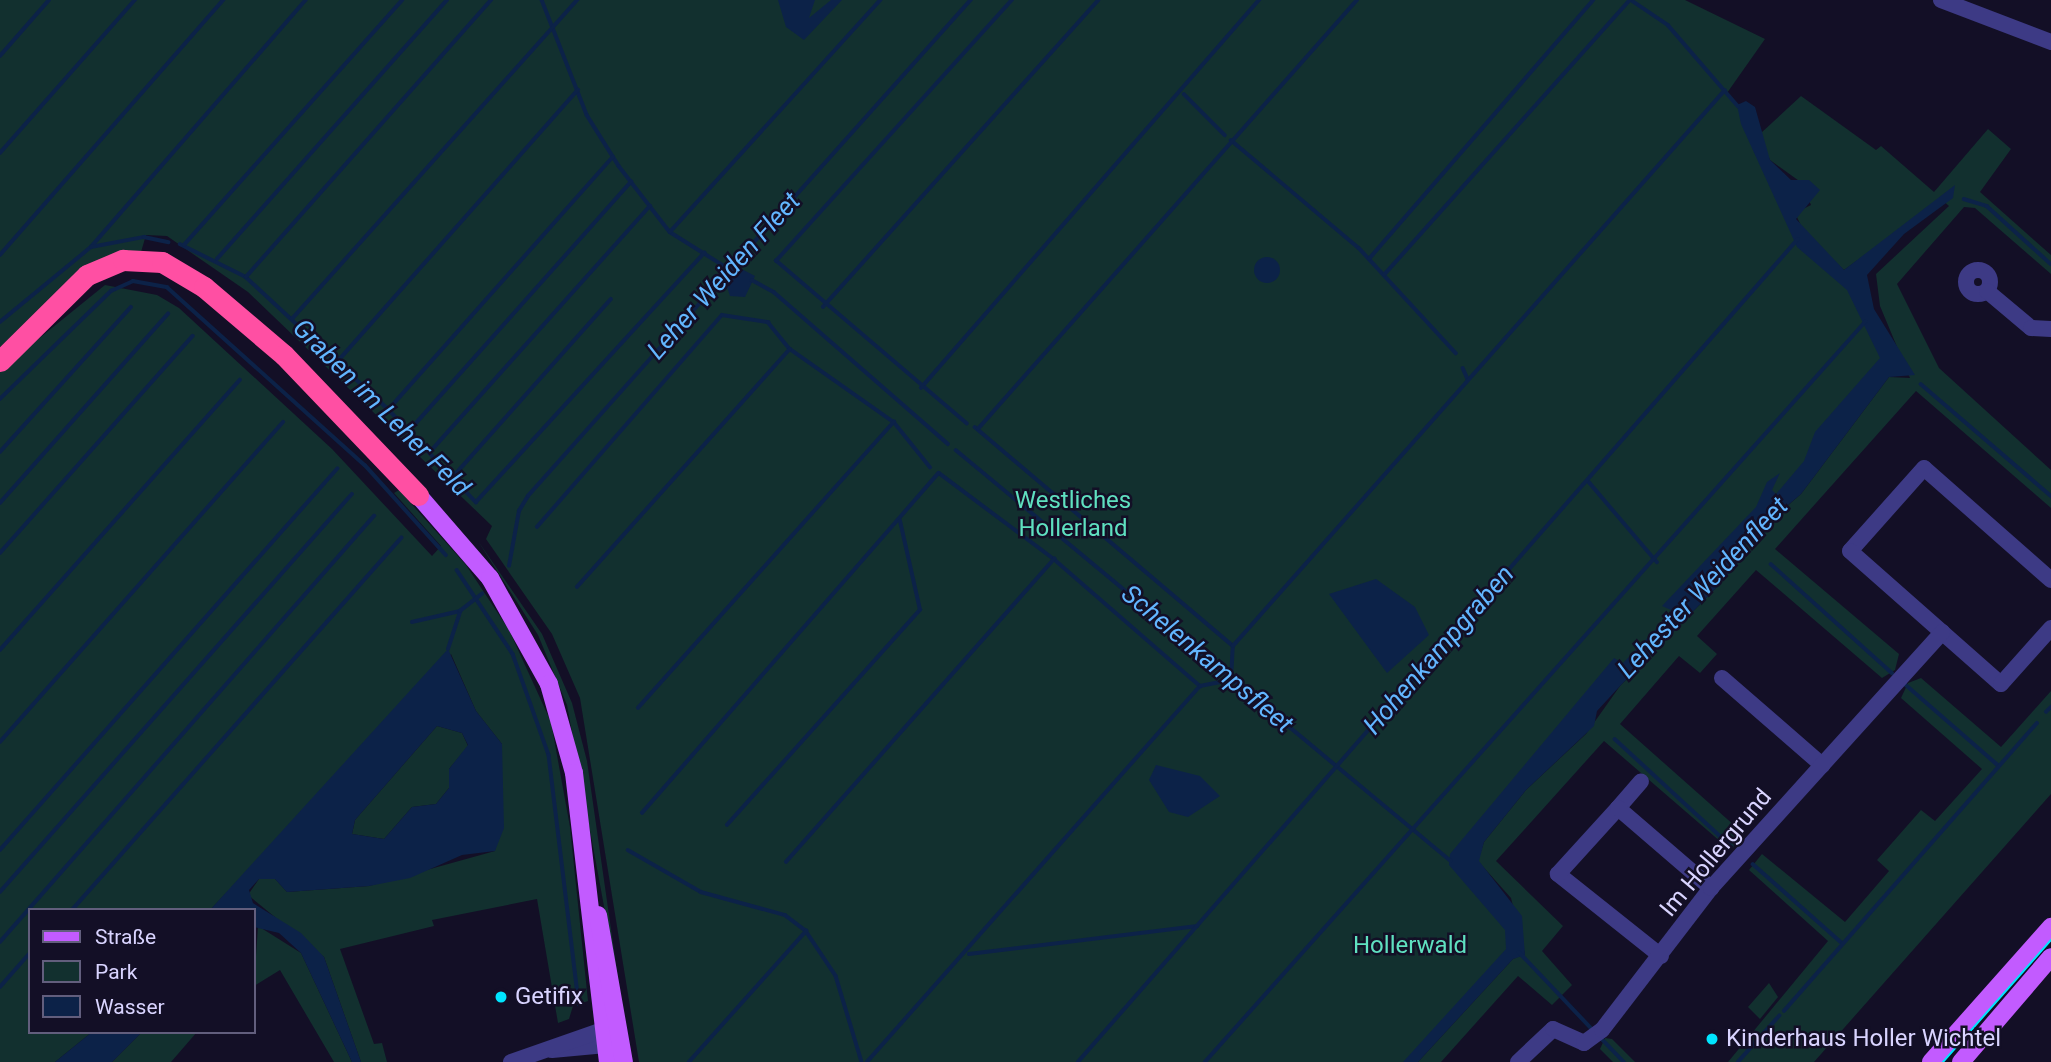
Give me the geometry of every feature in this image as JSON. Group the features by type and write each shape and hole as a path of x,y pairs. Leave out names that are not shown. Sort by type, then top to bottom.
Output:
{"highway":[{"path":"0,361 87,275 123,260 151,260 204,287 298,374 418,495"}],"main road":[{"path":"418,495 490,578 550,684 574,773 611,1051 624,1062"},
{"path":"1931,1062 2051,927"},
{"path":"1961,1062 2051,957"}],"street":[{"path":"1941,0 2051,42"},
{"path":"1987,291 2031,328 2051,329"},
{"path":"2051,580 1924,468 1850,551 2001,684 2051,628"},
{"name":"Im Hollergrund","path":"1518,1062 1553,1029 1578,1042 1597,1034 1661,956 1711,888 1942,632"},
{"path":"1722,678 1822,765"},
{"path":"1641,782 1558,874 1661,956"},
{"path":"1618,808 1711,888"},
{"path":"511,1062 608,1026"},
{"path":"546,1050 611,1051"}],"green space":[{"name":"Westliches Hollerland","path":"0,0 1685,0 1765,39 1727,93 1743,112 1804,246 1848,282 1892,367 1456,859 1516,916 1517,950 1417,1062 639,1062 580,698 552,634 486,539 492,526 248,292 167,236 146,235 141,252 127,252 0,347"},
{"path":"1801,96 1876,150 1881,146 1934,192 1988,129 2011,149 1980,192 2051,255 2051,274 1975,208 1964,207 1897,284 1939,368 2051,470 2051,508 1916,391 1775,549 1899,654 1895,670 1882,678 1756,570 1697,636 1717,654 1700,673 1679,656 1620,724 1744,834 1740,845 1729,849 1604,741 1496,861 1563,926 1542,951 1572,985 1552,1005 1518,976 1441,1062 1418,1062 1513,959 1525,954 1511,898 1478,861 1484,842 1526,790 1586,734 1620,686 1714,590 1741,559 1746,542 1801,494 1889,377 1910,378 1880,306 1876,274 1949,206 1941,199 1844,270 1805,234 1795,213 1811,205 1802,183 1770,160 1763,145 1761,133"},
{"path":"105,285 157,295 179,308 332,449 432,556 441,546 394,493 399,490 466,565 509,630 551,722 570,827 588,1001 573,1006 569,1019 558,1023 537,899 432,920 434,926 340,949 374,1044 382,1043 387,1062 361,1062 324,957 248,895 259,879 275,879 287,892 369,886 495,851 502,744 476,711 451,654 212,908 28,908 28,1034 90,1034 55,1062 0,1062 0,370"},
{"path":"478,541 542,634 572,703 587,761 621,999 567,705 538,635"},
{"path":"1921,678 2001,747 2051,691 2051,794 1814,1062 1728,1062 1828,941 1749,870 1762,854 1845,922 1889,871 1877,860 1921,810 1935,821 1982,769 1901,698 1908,683"},
{"path":"437,726 462,733 468,746 449,769 449,788 436,804 412,807 384,839 352,834 355,820"},
{"path":"258,926 301,953 352,1062 334,1062 280,970 256,985"},
{"path":"1769,983 1778,997 1760,1019 1748,1007"},
{"path":"140,1034 195,1034 171,1062 112,1062"},
{"path":"1605,1038 1612,1039 1635,1062 1613,1062 1600,1049"}],"water":[{"path":"778,0 815,0 809,18 831,0 842,0 804,40 786,27"},
{"name":"Lehester Weidenfleet","path":"1746,101 1755,107 1770,160 1791,180 1809,180 1820,190 1796,219 1844,270 1955,185 1953,198 1904,234 1867,275 1874,309 1915,375 1889,377 1801,494 1746,541 1741,559 1597,711 1594,726 1526,790 1484,842 1479,861 1522,916 1525,955 1513,959 1418,1062 1403,1062 1506,949 1505,930 1449,865 1450,854 1614,658 1623,663 1667,618 1671,610 1662,606 1756,507 1767,482 1780,473 1772,490 1776,494 1804,461 1815,432 1880,358 1847,290 1797,247 1741,124 1737,105"},
{"path":"1267,257 1276,261 1280,270 1276,279 1267,283 1258,279 1254,270 1258,261"},
{"path":"730,263 755,276 745,297 730,296 726,284 715,283"},
{"path":"1376,579 1415,607 1429,635 1387,673 1329,594"},
{"path":"448,649 476,711 502,744 504,828 495,851 462,855 410,878 369,886 287,892 275,879 259,879 249,890 253,903 301,933 324,957 361,1062 352,1062 301,953 279,933 256,927 256,908 212,908","holes":["437,726 462,733 468,745 449,769 449,788 436,804 412,807 384,839 352,834 355,820"]},
{"path":"1156,765 1200,776 1220,796 1188,817 1169,812 1149,780"},
{"path":"90,1034 140,1034 112,1062 55,1062"}],"waterway":[{"path":"0,56 49,0"},
{"path":"0,153 135,0"},
{"path":"0,255 223,0"},
{"path":"91,247 306,0"},
{"path":"184,245 402,0"},
{"path":"217,259 447,0"},
{"path":"246,277 491,0"},
{"name":"Schelenkampsfleet","path":"542,0 587,115 619,166 670,232 729,269"},
{"path":"292,319 577,0"},
{"path":"670,232 880,0"},
{"name":"Leher Weiden Fleet","path":"731,268 971,0"},
{"path":"967,424 776,261 1012,0"},
{"path":"823,307 1098,0"},
{"path":"921,388 1259,0"},
{"path":"978,429 1357,0"},
{"path":"1369,259 1593,0"},
{"path":"1384,275 1630,0"},
{"name":"Leher Weiden Fleet","path":"1631,0 1668,25 1738,106"},
{"path":"338,361 578,90"},
{"path":"867,1062 1200,686 1231,680 1233,646 1725,90"},
{"path":"1184,94 1225,135"},
{"path":"1231,140 1359,248 1456,353"},
{"path":"389,409 613,157"},
{"path":"409,431 631,182"},
{"path":"1964,199 1987,206 2051,264"},
{"path":"430,452 650,206"},
{"name":"Graben im Leher Feld","path":"0,322 91,247 144,237 168,242"},
{"name":"Hohenkampgraben","path":"1078,1062 1798,239"},
{"name":"Graben im Leher Feld","path":"180,244 246,277 389,410 476,502 704,253"},
{"name":"Schelenkampsfleet","path":"752,280 774,292 948,444"},
{"path":"0,399 111,291 133,281 167,287 365,465 446,555"},
{"name":"Leher Weiden Fleet","path":"509,566 519,511 528,496 719,282"},
{"path":"452,478 611,299"},
{"path":"0,452 131,307"},
{"path":"0,503 168,314"},
{"path":"537,527 722,315 768,322 790,349 894,422 930,467"},
{"path":"1205,1062 1865,322"},
{"path":"0,553 193,336"},
{"path":"577,587 790,349"},
{"path":"1463,368 1468,379"},
{"path":"0,650 240,380"},
{"path":"1921,384 2051,496"},
{"path":"0,742 283,422"},
{"path":"638,708 894,422"},
{"path":"975,427 1233,646"},
{"name":"Schelenkampsfleet","path":"956,450 1451,861"},
{"path":"0,850 337,469"},
{"path":"939,473 1054,559 1200,686"},
{"path":"642,813 939,473"},
{"path":"1589,482 1657,562"},
{"path":"0,892 352,494"},
{"path":"30,908 374,516"},
{"path":"727,825 920,610 900,521"},
{"path":"74,908 401,538"},
{"path":"786,862 1054,559"},
{"path":"1771,564 1892,673"},
{"path":"457,570 513,654 549,755 579,1004"},
{"path":"448,649 460,611 482,594"},
{"path":"412,622 460,611"},
{"path":"1905,684 1998,765"},
{"path":"2046,712 2051,707"},
{"path":"1784,1011 2037,723"},
{"path":"1615,739 1731,846"},
{"path":"628,850 701,892 785,915 806,931 836,976 862,1062"},
{"path":"1753,864 1842,943"},
{"path":"0,942 28,910"},
{"path":"969,954 1197,926"},
{"path":"689,1062 806,931"},
{"path":"1519,952 1593,1030"},
{"path":"0,987 28,955"},
{"path":"1738,1062 1779,1016"},
{"path":"1601,1038 1624,1062"}],"tram line":[{"path":"1943,1062 2051,940"}],"place":[{"name":"Getifix","path":"501,997"},
{"name":"Kinderhaus Holler Wichtel","path":"1712,1039"}],"park label":[{"name":"Hollerwald","path":"1410,946"}]}
